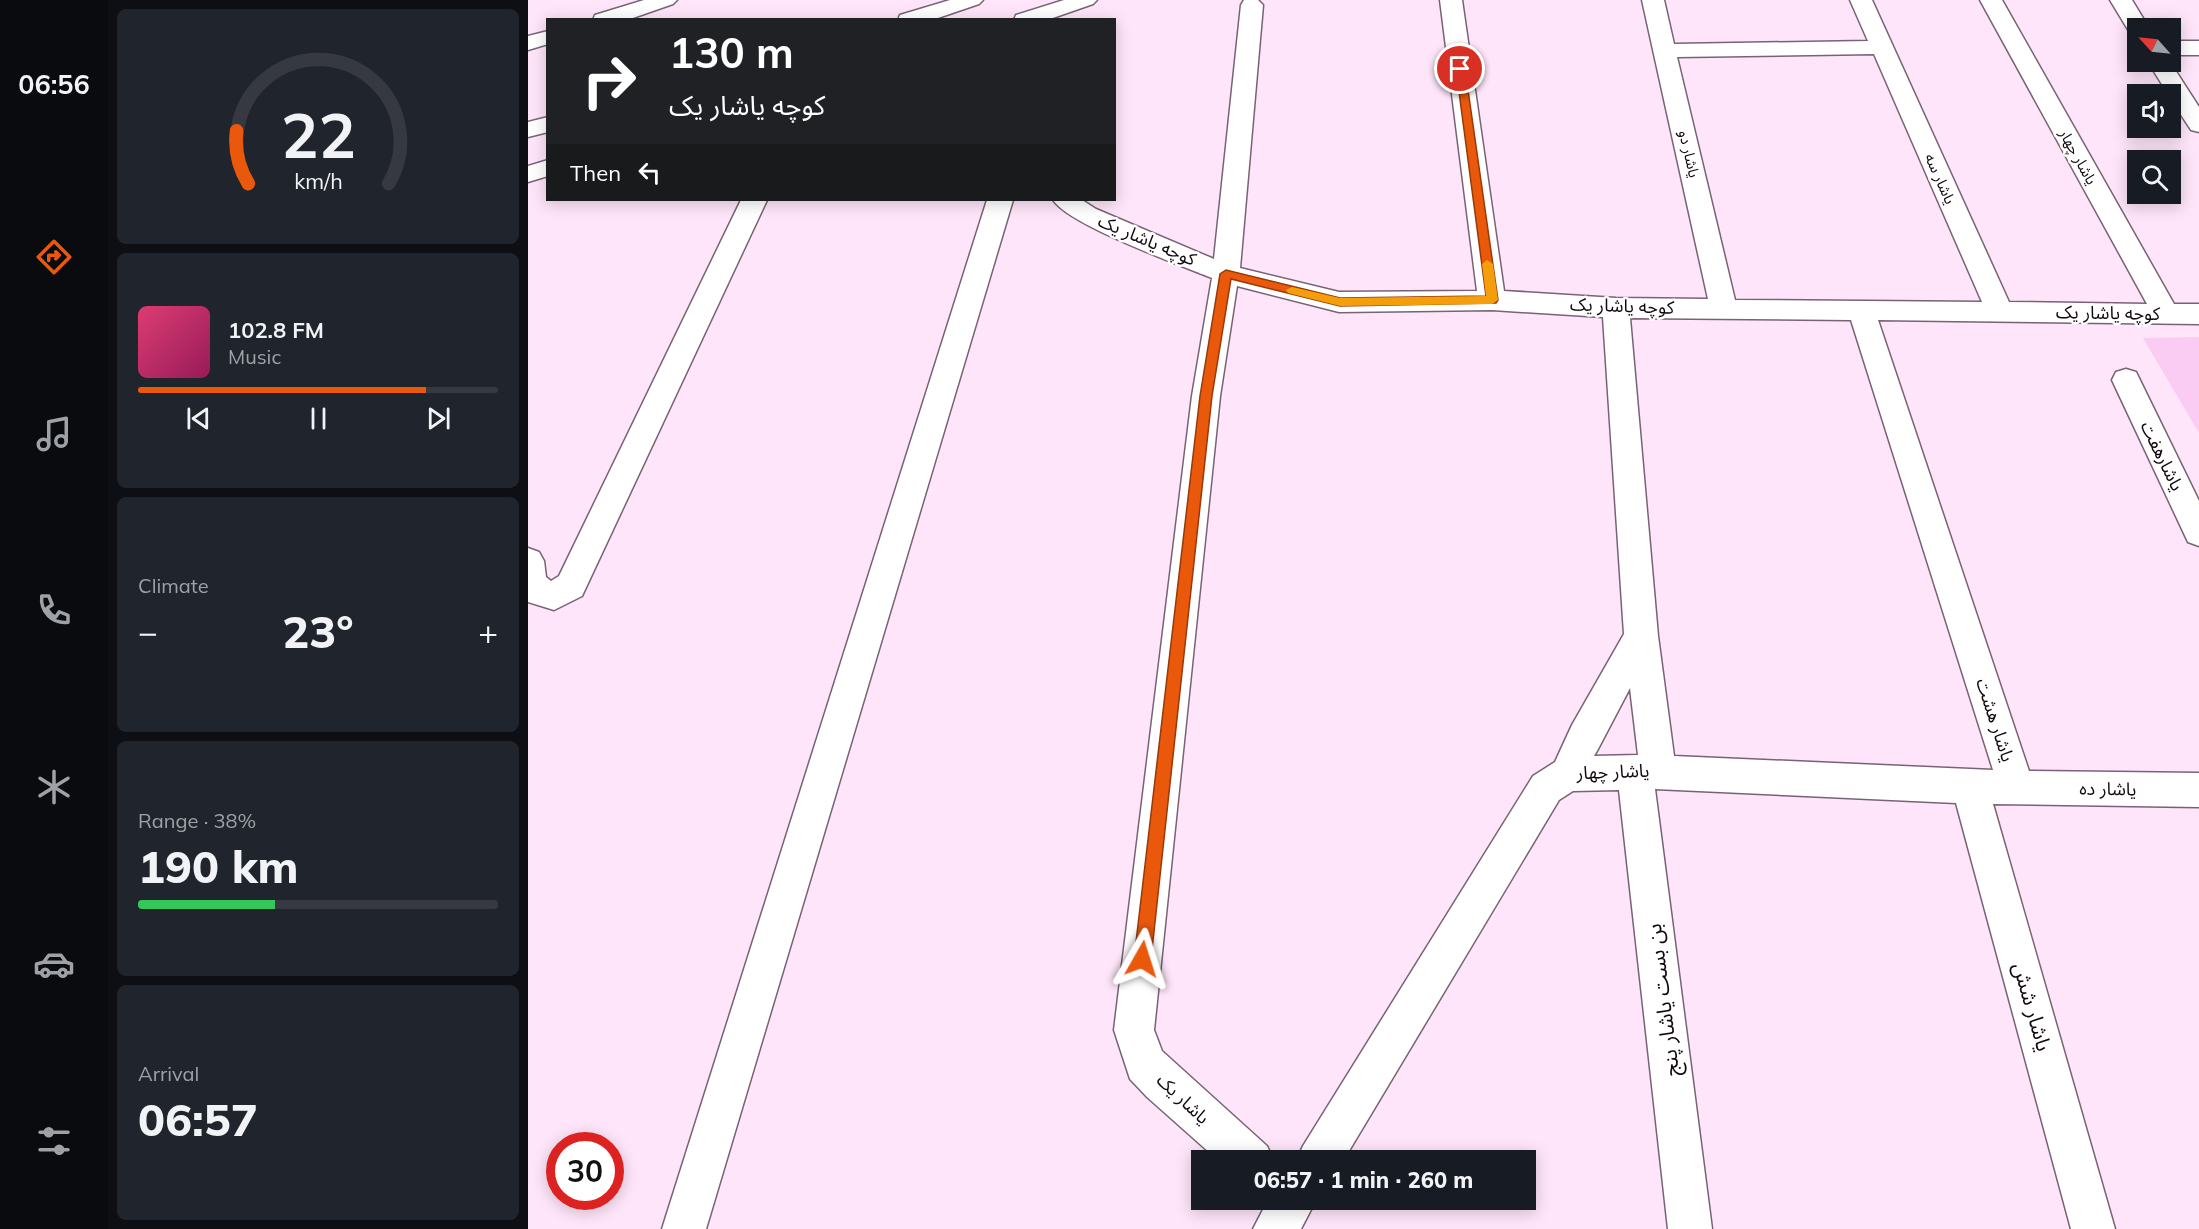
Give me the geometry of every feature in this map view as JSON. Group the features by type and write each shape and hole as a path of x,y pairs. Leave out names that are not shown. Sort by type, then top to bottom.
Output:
{"street":[{"path":"609,18 666,0"},
{"path":"900,0 912,18"},
{"path":"916,18 972,0"},
{"path":"1030,18 1086,0"},
{"path":"1451,0 1492,300"},
{"name":"یاشار دو","path":"1653,0 1724,309"},
{"name":"یاشار سه","path":"1861,0 2000,312"},
{"name":"یاشار چهار","path":"1991,0 2166,313"},
{"path":"2121,0 2133,18"},
{"name":"یاشار یک","path":"1239,1150 1145,1064 1134,1029 1206,396 1226,274 1252,6"},
{"path":"528,43 546,38"},
{"path":"1665,51 1881,47"},
{"path":"2181,48 2199,48"},
{"path":"2165,72 2199,125"},
{"path":"528,130 546,125"},
{"path":"528,174 546,169"},
{"path":"528,561 530,582 540,592 554,596 572,586 754,201"},
{"path":"684,1229 1000,201"},
{"name":"کوچه یاشار یک","path":"1067,201 1087,215 1226,274 1340,302 1492,300 1616,308 2199,314"},
{"name":"یاشار چهار","path":"1325,1150 1546,788 1568,774 1647,772 1641,636 1616,308"},
{"name":"یاشار هشت","path":"1647,772 2018,788 1861,310"},
{"name":"یاشارهفت","path":"2126,380 2199,533"},
{"path":"1568,774 1585,737 1641,636"},
{"name":"بن بست یاشار پنج","path":"1647,772 1690,1229"},
{"name":"یاشار شش","path":"1970,786 2093,1229"},
{"name":"یاشار ده","path":"2018,788 2199,789"},
{"path":"1275,1229 1287,1210"}],"shaded area":[{"path":"2199,337 2199,433 2143,338"}],"slow traffic":[{"path":"1292,290 1340,302 1492,300 1487,264"}],"route":[{"path":"1142,959 1206,396 1226,274 1340,302 1492,300 1460,69"}]}
